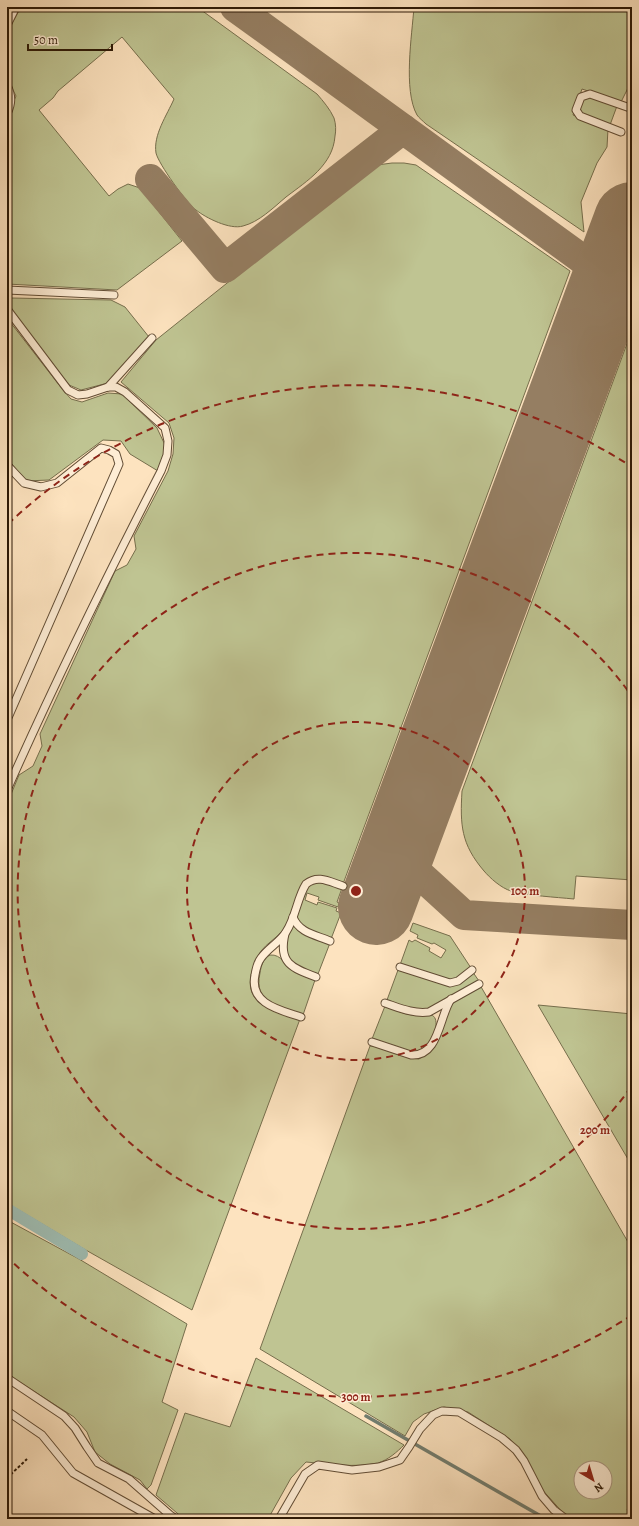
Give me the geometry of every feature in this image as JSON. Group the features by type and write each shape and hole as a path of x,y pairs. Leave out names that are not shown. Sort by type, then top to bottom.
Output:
{"lane":[{"path":"7,25 16,7"},
{"path":"7,85 11,95 11,106 7,114"},
{"path":"621,132 580,116 576,110 581,97 590,94 630,108"},
{"path":"7,290 114,295"},
{"path":"7,309 68,390 78,395 87,394 108,387 116,387 126,392 164,428 168,441 167,455 162,471 109,571 33,731 7,790"},
{"path":"108,387 152,338"},
{"path":"7,465 24,483 42,487 57,483 101,448 116,454 119,464 7,720"},
{"path":"316,977 296,970 285,959 282,944 285,933 304,888 311,880 321,878 343,886"},
{"path":"293,917 295,922 303,931 330,941"},
{"path":"285,933 260,959 256,968 254,980 255,989 264,1002 273,1008 301,1017"},
{"path":"400,967 450,983 458,981 472,970"},
{"path":"385,1003 419,1013 429,1012 479,984"},
{"path":"372,1042 411,1055 423,1053 436,1039 446,1008 451,999"},
{"path":"7,1378 64,1416 75,1428 98,1463 129,1479 176,1519"},
{"path":"7,1411 42,1434 73,1473 155,1519"},
{"path":"279,1519 305,1474 318,1465 352,1470 379,1467 400,1460 409,1448 420,1428 433,1415 442,1411 459,1412 502,1438 516,1450 524,1461 542,1496 554,1510 566,1519"}],"path":[{"path":"7,1478 27,1460"}],"green space":[{"path":"21,7 197,7 317,94 330,111 335,123 335,136 329,156 318,171 310,178 266,214 249,224 238,227 225,225 206,216 196,210 180,192 167,174 156,153 159,132 164,118 174,99 122,37 58,91 53,98 39,110 109,196 128,184 140,188 182,241 117,290 7,284 7,117 16,96 7,78 7,32"},
{"path":"414,7 632,7 632,80 621,102 582,89 573,115 608,129 607,147 597,163 581,202 584,232 426,124 417,115 410,92 409,77"},
{"path":"589,97 617,106 610,125 582,115 580,107 582,100"},
{"path":"392,163 416,165 570,271 343,884 320,876 309,878 287,925 281,933 261,951 252,971 250,983 252,992 256,999 271,1010 300,1019 192,1310 84,1249 7,1203 7,804 19,775 33,766 42,746 40,734 115,571 127,565 136,549 134,536 168,471 173,454 174,438 169,423 121,382 156,340 367,171 377,165"},
{"path":"12,298 111,300 125,307 149,337 108,383 81,390 69,385 7,304 7,302"},
{"path":"7,318 71,399 82,402 108,393 122,394 157,428 165,445 163,458 158,471 130,454 121,441 103,440 49,480 26,481 7,458"},
{"path":"632,330 632,880 576,876 574,899 519,893 507,890 493,880 476,861 466,843 462,824 462,791"},
{"path":"315,881 342,888 337,902 339,903 338,907 318,900 319,897 307,893 305,900 317,905 318,902 337,908 336,911 341,913 331,939 302,927 296,915 306,887"},
{"path":"413,923 450,936 471,968 450,982 400,965 409,940 412,942 415,940 430,948 429,951 441,958 446,950 434,943 432,944 417,938 418,935 410,931"},
{"path":"294,925 330,943 318,974 299,968 287,958 285,945 292,926"},
{"path":"270,955 278,956 291,969 315,980 303,1015 270,1003 264,998 259,983 261,968 264,961"},
{"path":"398,970 451,986 472,971 479,981 426,1010 415,1010 387,1000"},
{"path":"480,985 632,1249 632,1501 627,1510 632,1513 632,1519 573,1519 565,1515 538,1485 524,1457 510,1439 468,1412 444,1407 424,1414 413,1422 405,1436 260,1349 370,1046 375,1046 410,1058 419,1059 426,1054 451,1003"},
{"path":"538,1005 632,1014 632,1166"},
{"path":"385,1006 402,1013 414,1015 429,1014 434,1016 436,1026 433,1038 425,1047 414,1052 372,1039"},
{"path":"7,1220 79,1259 187,1324 162,1402 178,1410 151,1485 147,1489 140,1480 110,1464 95,1452 87,1432 74,1417 7,1374"},
{"path":"256,1358 404,1445 389,1458 378,1463 333,1465 306,1462 291,1478 268,1519 184,1519 156,1495 185,1413 230,1427"}],"waterway":[{"path":"7,1209 82,1254"},
{"path":"366,1416 546,1519"}],"taxiway":[{"path":"235,7 403,129"},
{"path":"150,179 225,268 403,129 632,294"},
{"path":"396,853 464,915 632,925"}],"runway":[{"path":"376,907 632,220"}]}
